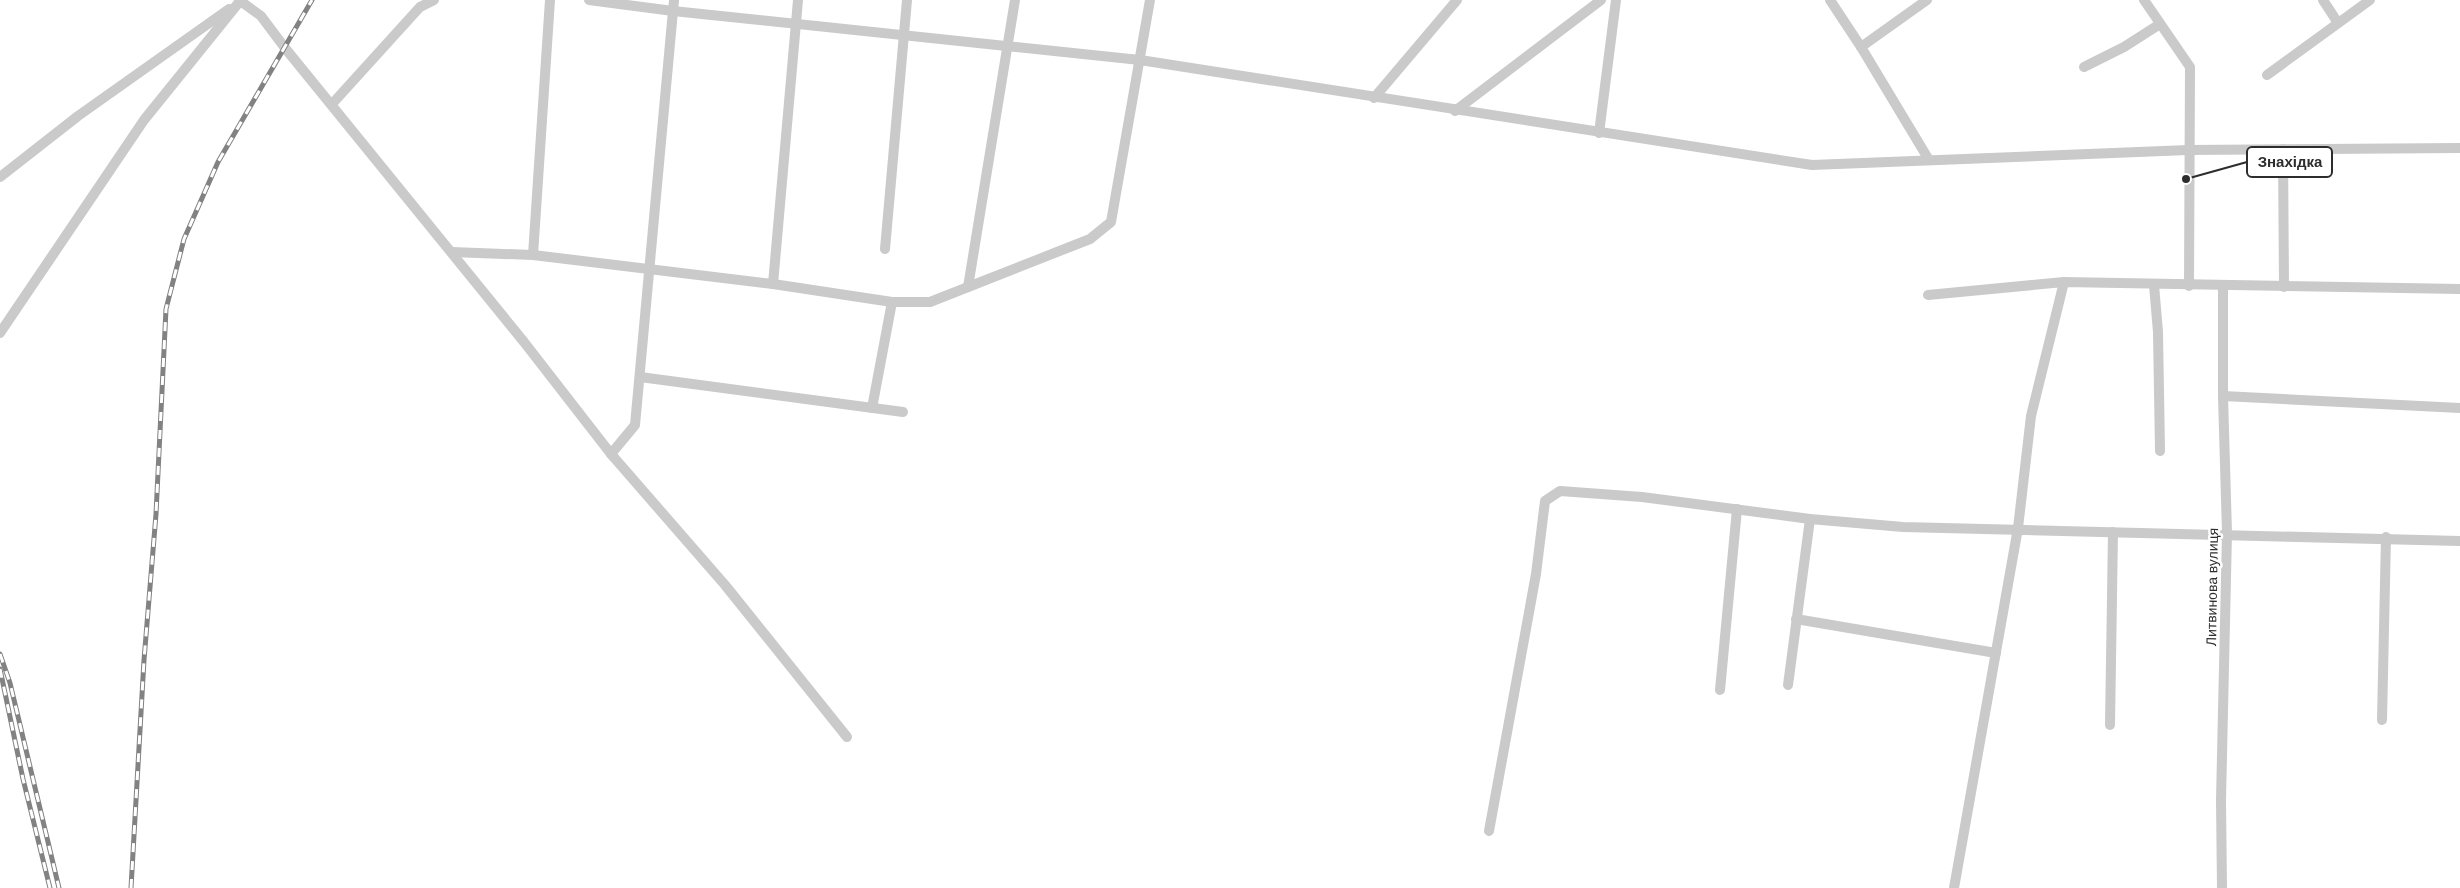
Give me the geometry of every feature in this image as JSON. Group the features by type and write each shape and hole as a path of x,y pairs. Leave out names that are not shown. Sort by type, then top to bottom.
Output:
{"street":[{"path":"239,0 262,16 452,252 611,454 724,585 846,737"},
{"path":"0,177 78,116 239,0"},
{"path":"0,333 144,120 239,0"},
{"path":"332,104 420,7 434,0"},
{"path":"533,255 550,0"},
{"path":"588,0 673,11 1140,60 1455,111 1812,165 2188,150 2460,148"},
{"path":"611,454 635,426 674,0"},
{"path":"773,284 798,0"},
{"path":"885,249 907,0"},
{"path":"968,287 1008,47 1014,0"},
{"path":"452,252 533,255 773,284 892,302 930,302 1090,239 1111,222 1150,0"},
{"path":"1374,98 1457,0"},
{"path":"1455,111 1601,0"},
{"path":"1599,133 1616,0"},
{"path":"1830,0 1862,47 1929,160"},
{"path":"1862,47 1927,0"},
{"path":"2144,0 2190,66 2188,150 2189,286"},
{"path":"2323,0 2338,23"},
{"path":"2267,75 2370,0"},
{"path":"2084,66 2124,47 2160,24"},
{"path":"2283,149 2284,287"},
{"path":"1928,295 2064,282 2189,286 2460,289"},
{"path":"1954,888 2018,528 2031,416 2064,282"},
{"path":"2154,285 2158,342 2160,451"},
{"name":"Литвинова вулиця","path":"2222,888 2221,790 2227,534 2222,396 2223,286"},
{"path":"872,408 892,302"},
{"path":"640,377 903,412"},
{"path":"2222,396 2460,408"},
{"path":"1489,831 1536,574 1544,501 1560,491 1642,497 1810,519 1903,527 2386,537 2460,541"},
{"path":"1720,690 1737,509"},
{"path":"1788,685 1810,519"},
{"path":"2110,725 2114,532"},
{"path":"2382,720 2386,537"},
{"path":"1796,619 1996,653"}],"railway":[{"path":"131,888 144,660 156,514 166,309 184,239 218,162 312,0"},
{"path":"0,654 10,683 59,888"},
{"path":"0,669 23,779 50,888"}],"place":[{"name":"Знахідка","path":"2186,179"}]}
